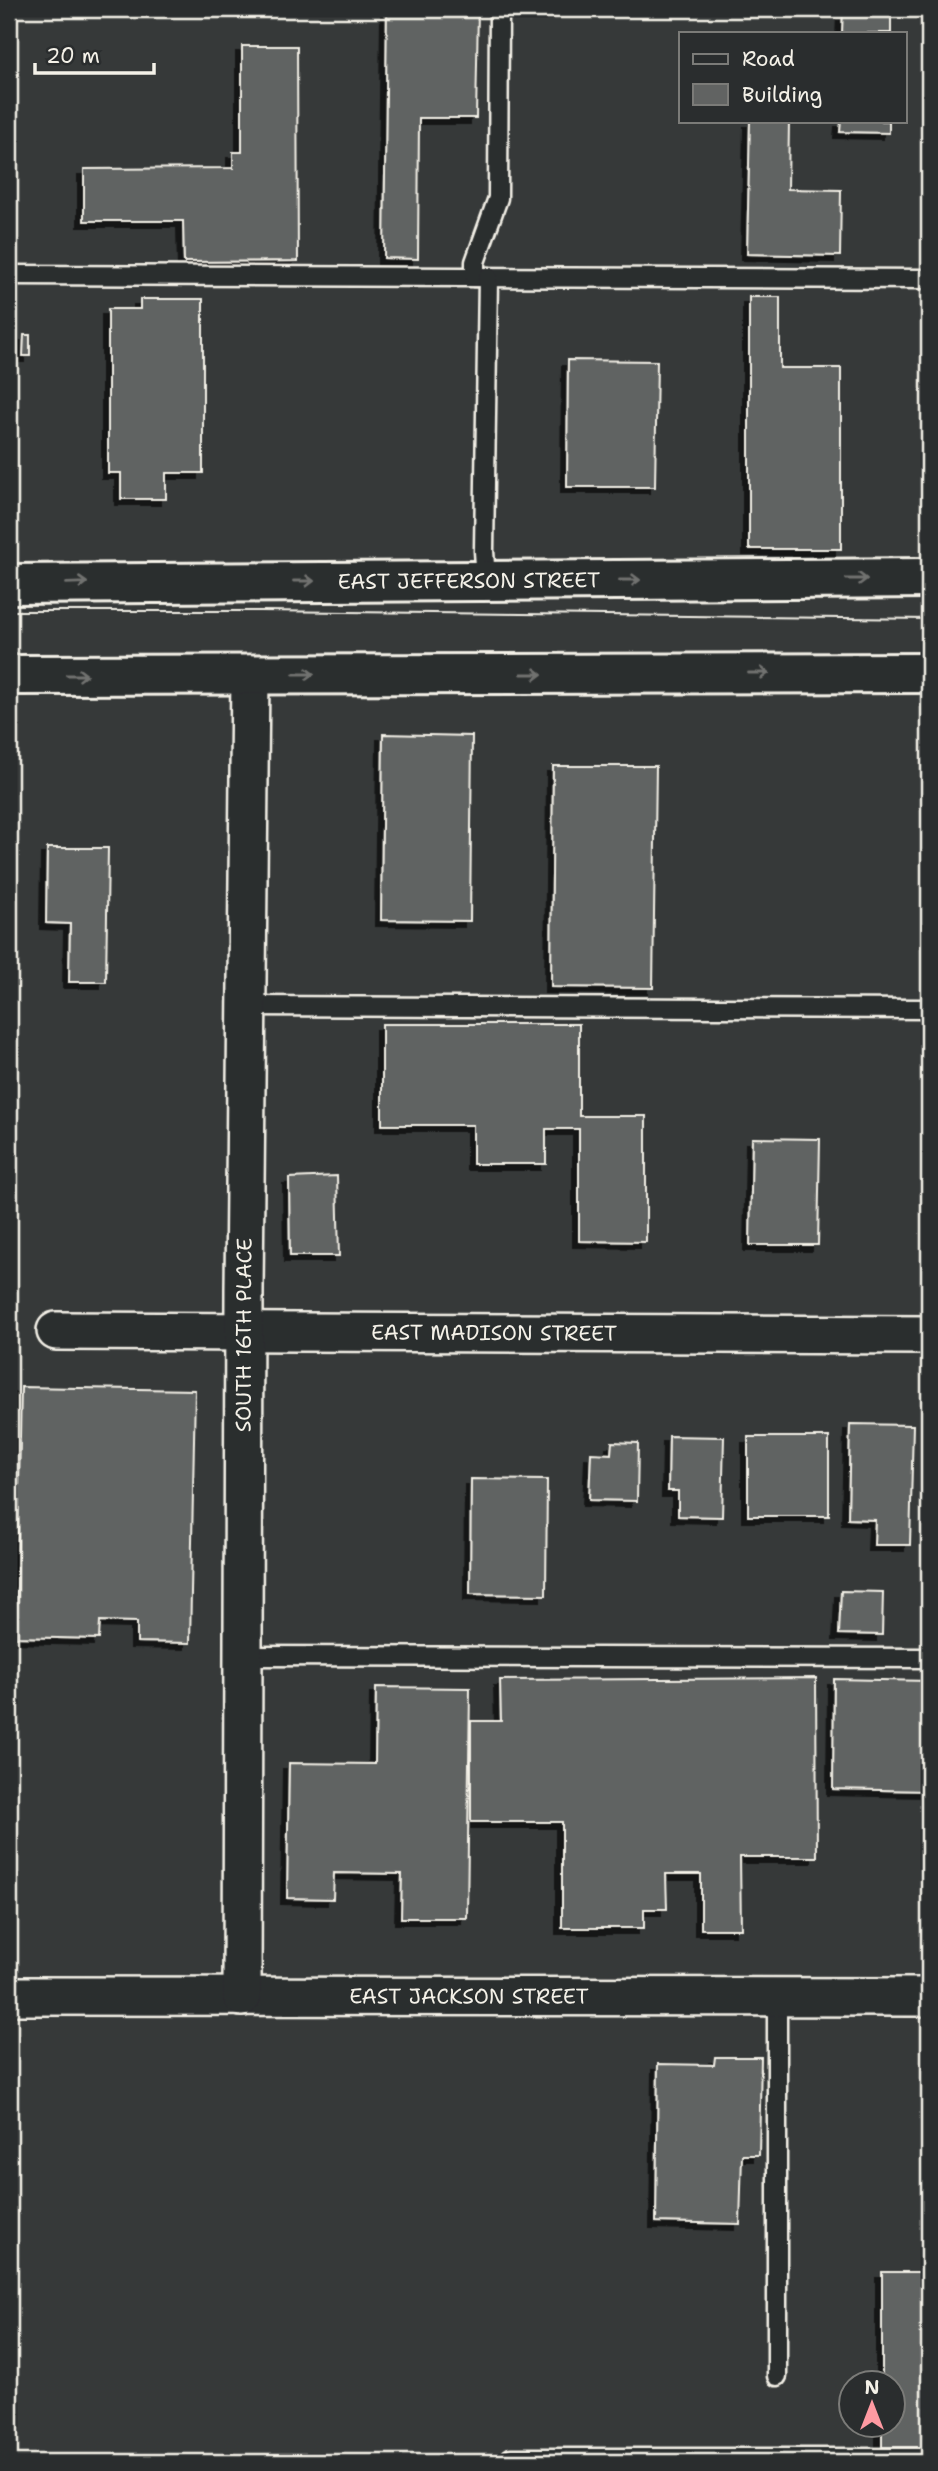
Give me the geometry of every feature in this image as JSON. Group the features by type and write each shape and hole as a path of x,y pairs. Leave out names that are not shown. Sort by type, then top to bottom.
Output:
{"main road":[{"name":"EAST JEFFERSON STREET","path":"9,584 929,578"},
{"path":"9,676 929,673"}],"street":[{"name":"SOUTH 16TH PLACE","path":"242,1997 250,674"},
{"name":"EAST MADISON STREET","path":"56,1331 929,1335"},
{"name":"EAST JACKSON STREET","path":"9,1996 929,1997"}],"lane":[{"path":"486,580 481,277 474,261 498,198 499,9"},
{"path":"9,275 929,279"},
{"path":"247,1006 929,1009"},
{"path":"243,1656 929,1658"},
{"path":"777,1997 777,2376"},
{"path":"511,2458 929,2458"}],"building":[{"path":"387,9 478,9 476,118 419,118 418,259 384,258"},
{"path":"843,9 891,9 891,32 842,32"},
{"path":"242,46 297,46 298,261 184,262 183,221 84,221 84,169 233,168 233,152 242,152"},
{"path":"750,122 789,122 788,189 841,190 840,256 747,254"},
{"path":"841,122 889,122 889,133 840,132"},
{"path":"749,297 780,297 780,368 841,368 841,549 749,549"},
{"path":"140,299 203,299 203,473 166,473 166,499 121,499 121,473 108,473 108,309 140,309"},
{"path":"24,335 30,335 30,356 23,356"},
{"path":"568,360 657,361 655,487 567,487"},
{"path":"383,734 472,736 470,921 381,920"},
{"path":"553,766 656,766 653,988 551,987"},
{"path":"47,848 108,848 106,982 69,982 70,924 46,923"},
{"path":"382,1024 579,1024 579,1116 646,1116 646,1242 579,1241 579,1129 546,1129 546,1164 473,1164 473,1125 382,1125"},
{"path":"752,1138 820,1139 818,1245 750,1245"},
{"path":"337,1176 339,1256 290,1256 289,1178"},
{"path":"21,1387 195,1390 190,1643 137,1642 137,1622 100,1621 99,1639 16,1637"},
{"path":"850,1424 913,1425 910,1545 874,1545 875,1520 848,1519"},
{"path":"669,1436 724,1437 722,1517 678,1516 678,1491 668,1491"},
{"path":"748,1437 829,1437 829,1516 748,1516"},
{"path":"612,1442 638,1443 637,1501 589,1500 591,1453 611,1454"},
{"path":"471,1479 547,1480 546,1595 470,1594"},
{"path":"841,1591 883,1592 882,1635 839,1634"},
{"path":"816,1678 817,1857 740,1857 741,1929 701,1929 701,1874 666,1874 667,1909 644,1909 644,1928 562,1928 562,1822 471,1822 471,1721 501,1721 500,1680"},
{"path":"834,1679 929,1681 929,1791 833,1789"},
{"path":"376,1687 470,1688 467,1918 401,1918 402,1874 334,1873 333,1899 287,1898 289,1763 375,1764"},
{"path":"715,2057 761,2057 759,2155 742,2155 740,2224 656,2222 658,2064 714,2065"},
{"path":"882,2272 929,2272 929,2447 882,2447 882,2440 906,2440 906,2370 882,2370"}],"tram line":[{"path":"9,611 261,611 929,619"}]}
